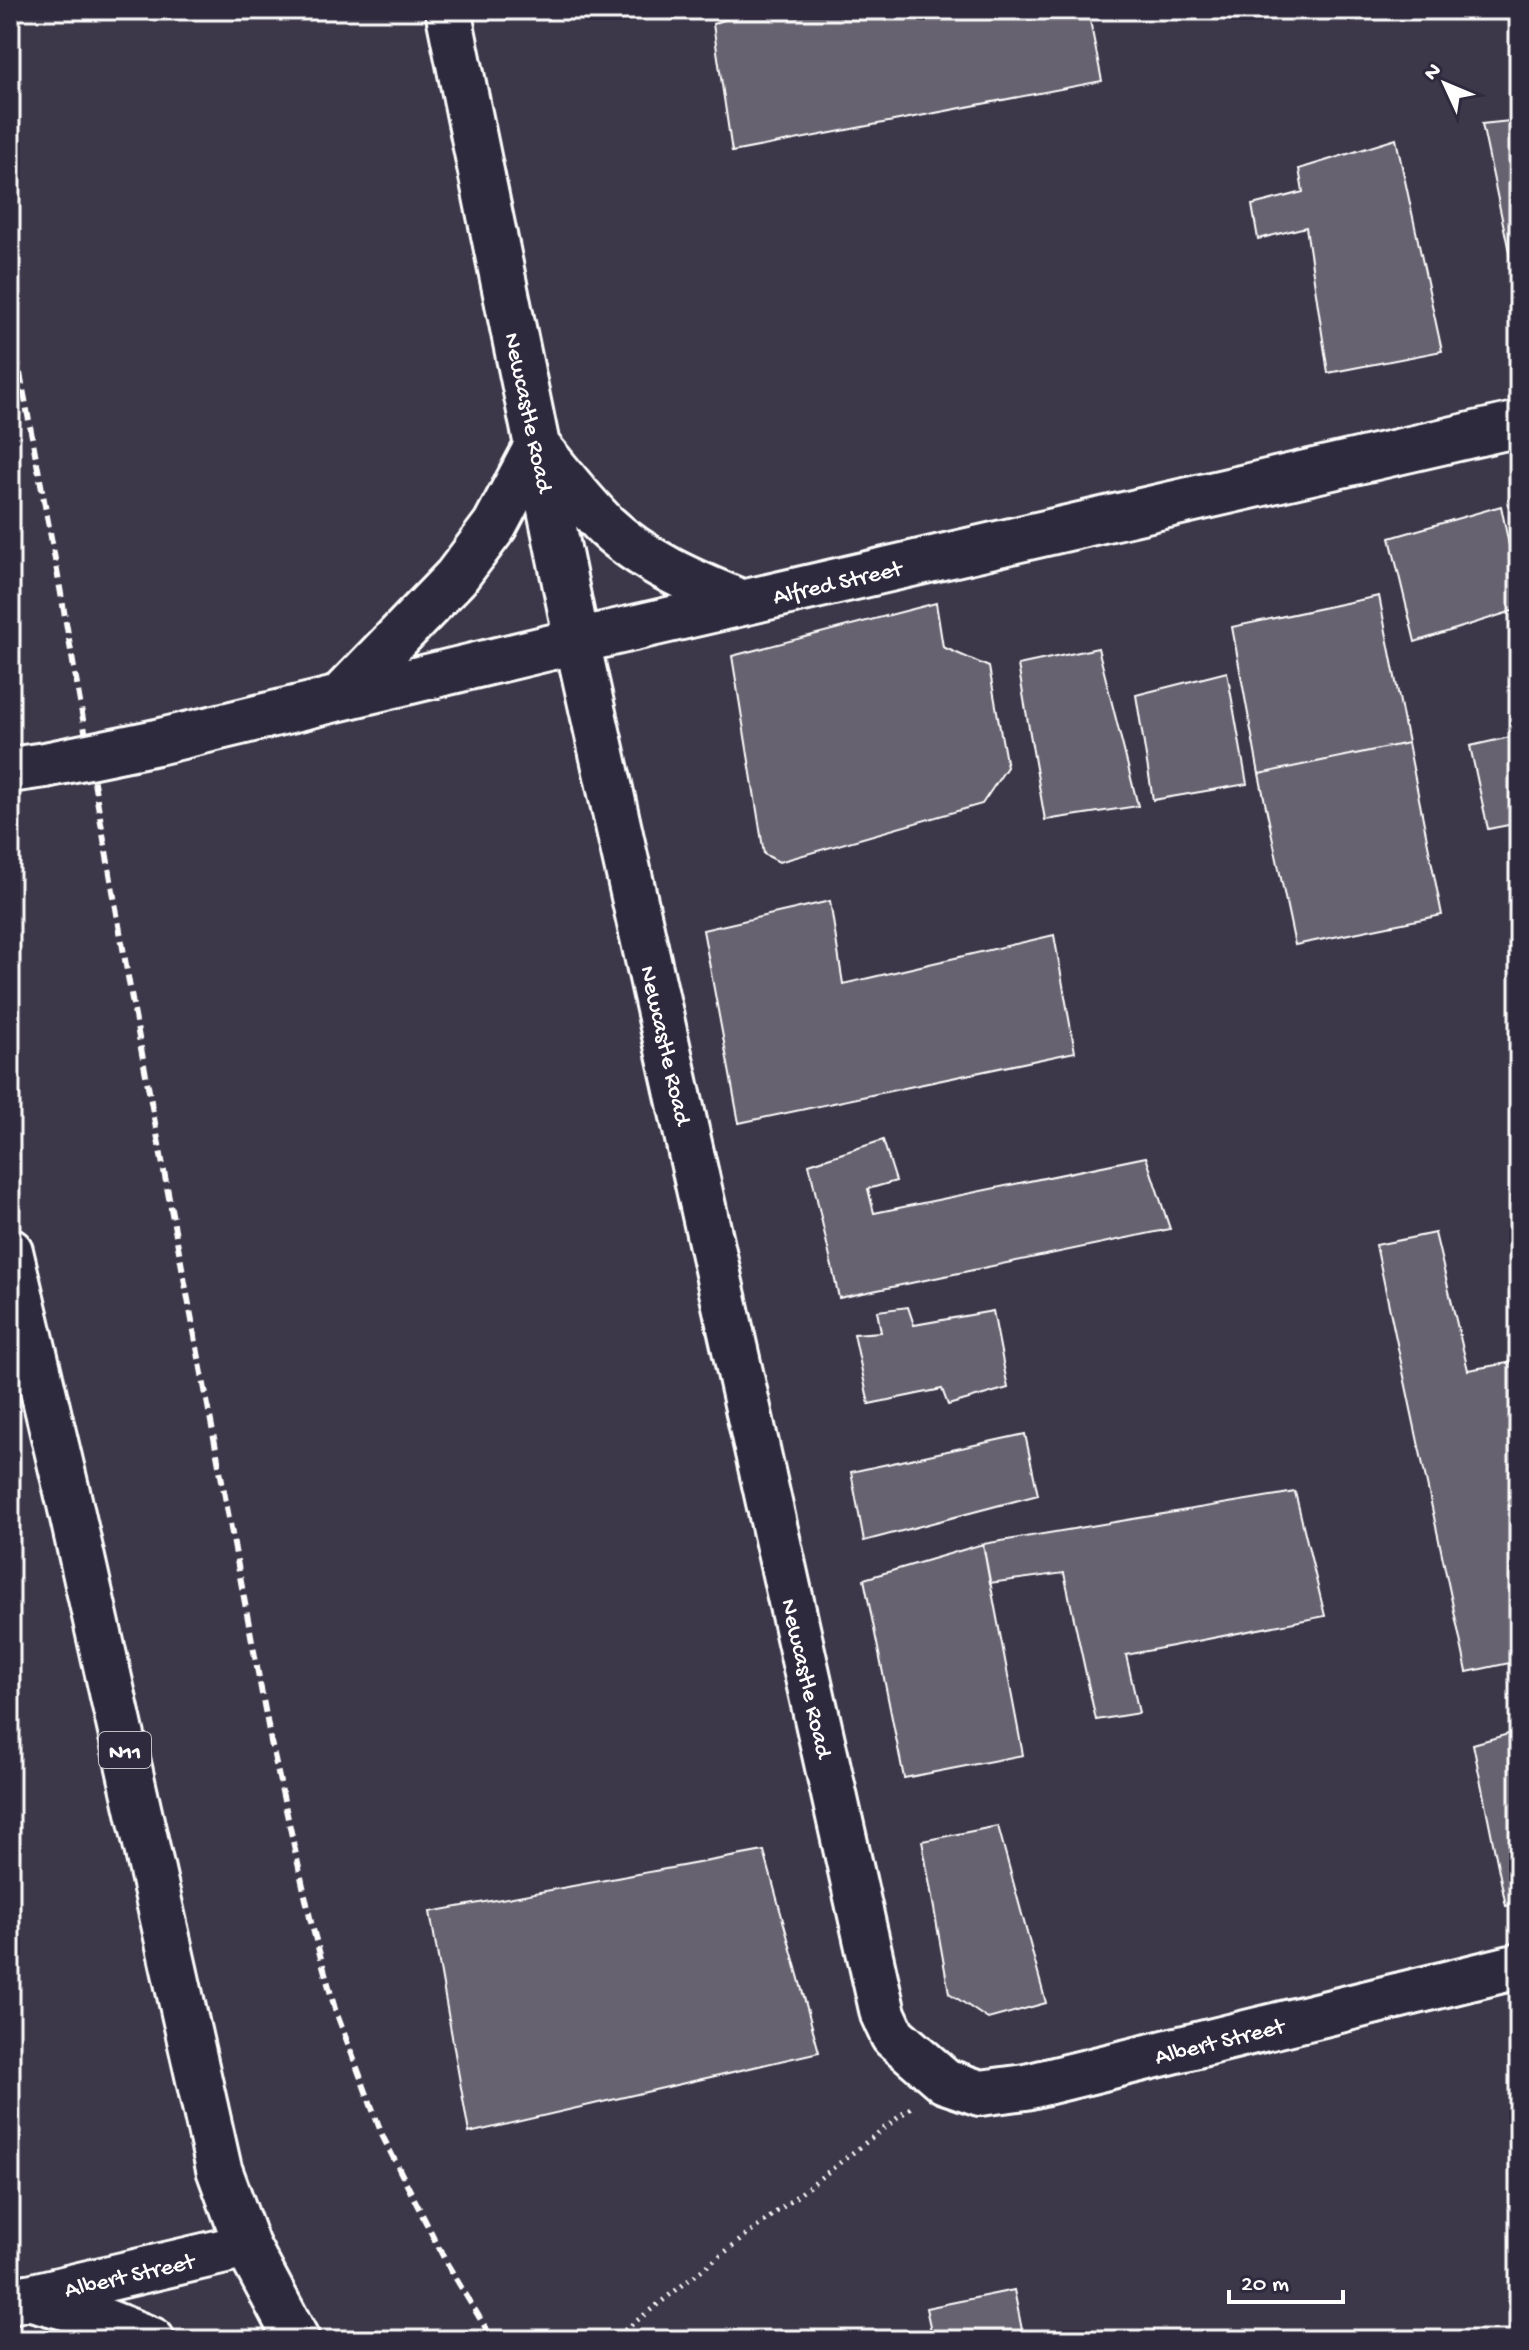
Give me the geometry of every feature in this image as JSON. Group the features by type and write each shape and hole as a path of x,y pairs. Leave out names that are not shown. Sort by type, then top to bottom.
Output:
{"main road":[{"name":"Newcastle Road","path":"448,10 577,641 883,2014 893,2036 934,2073"},
{"name":"Alfred Street","path":"27,768 157,742 577,641 1519,424"},
{"path":"339,698 456,577 495,525 537,446 606,526 679,576 743,603"},
{"name":"N11","path":"10,1251 73,1516 219,2169 247,2246 297,2340"},
{"name":"Albert Street","path":"934,2073 980,2093 1026,2087 1519,1966"},
{"name":"Albert Street","path":"19,2299 247,2246"},
{"path":"19,2299 76,2310 152,2340"}],"path":[{"path":"612,2340 934,2073"}],"building":[{"path":"750,10 1088,10 1102,81 732,152 713,24"},
{"path":"1519,120 1519,299 1482,124"},
{"path":"1396,139 1442,351 1328,373 1306,227 1258,239 1252,205 1303,192 1299,169"},
{"path":"1501,506 1519,594 1519,609 1415,642 1390,538"},
{"path":"1379,596 1408,743 1259,774 1232,627"},
{"path":"936,603 943,647 989,667 1007,767 982,804 779,862 764,854 732,656"},
{"path":"1098,648 1138,806 1045,820 1018,665"},
{"path":"1227,672 1247,784 1153,800 1136,695"},
{"path":"1519,735 1519,823 1488,829 1470,746"},
{"path":"1408,743 1442,915 1295,945 1259,774"},
{"path":"830,901 843,984 1054,935 1075,1052 739,1123 703,930"},
{"path":"883,1140 896,1181 868,1189 874,1213 1146,1157 1170,1229 839,1298 809,1164"},
{"path":"1435,1233 1468,1370 1519,1361 1519,1661 1467,1672 1376,1245"},
{"path":"908,1307 914,1325 993,1311 1008,1388 948,1405 942,1389 869,1404 854,1334 881,1332 877,1311"},
{"path":"1025,1434 1038,1495 864,1541 851,1472"},
{"path":"1295,1492 1325,1616 1126,1655 1139,1713 1096,1720 1064,1573 990,1583 983,1544"},
{"path":"983,1544 1023,1755 904,1778 864,1579"},
{"path":"1519,1731 1519,1903 1506,1906 1473,1744"},
{"path":"998,1826 1046,2003 988,2019 949,1993 922,1841"},
{"path":"764,1851 819,2052 469,2133 430,1912"},
{"path":"1014,2290 1024,2340 933,2340 926,2308"}],"railway":[{"path":"10,320 134,1011 271,1742 311,1922 335,2009 383,2137 446,2262 493,2340"}]}
